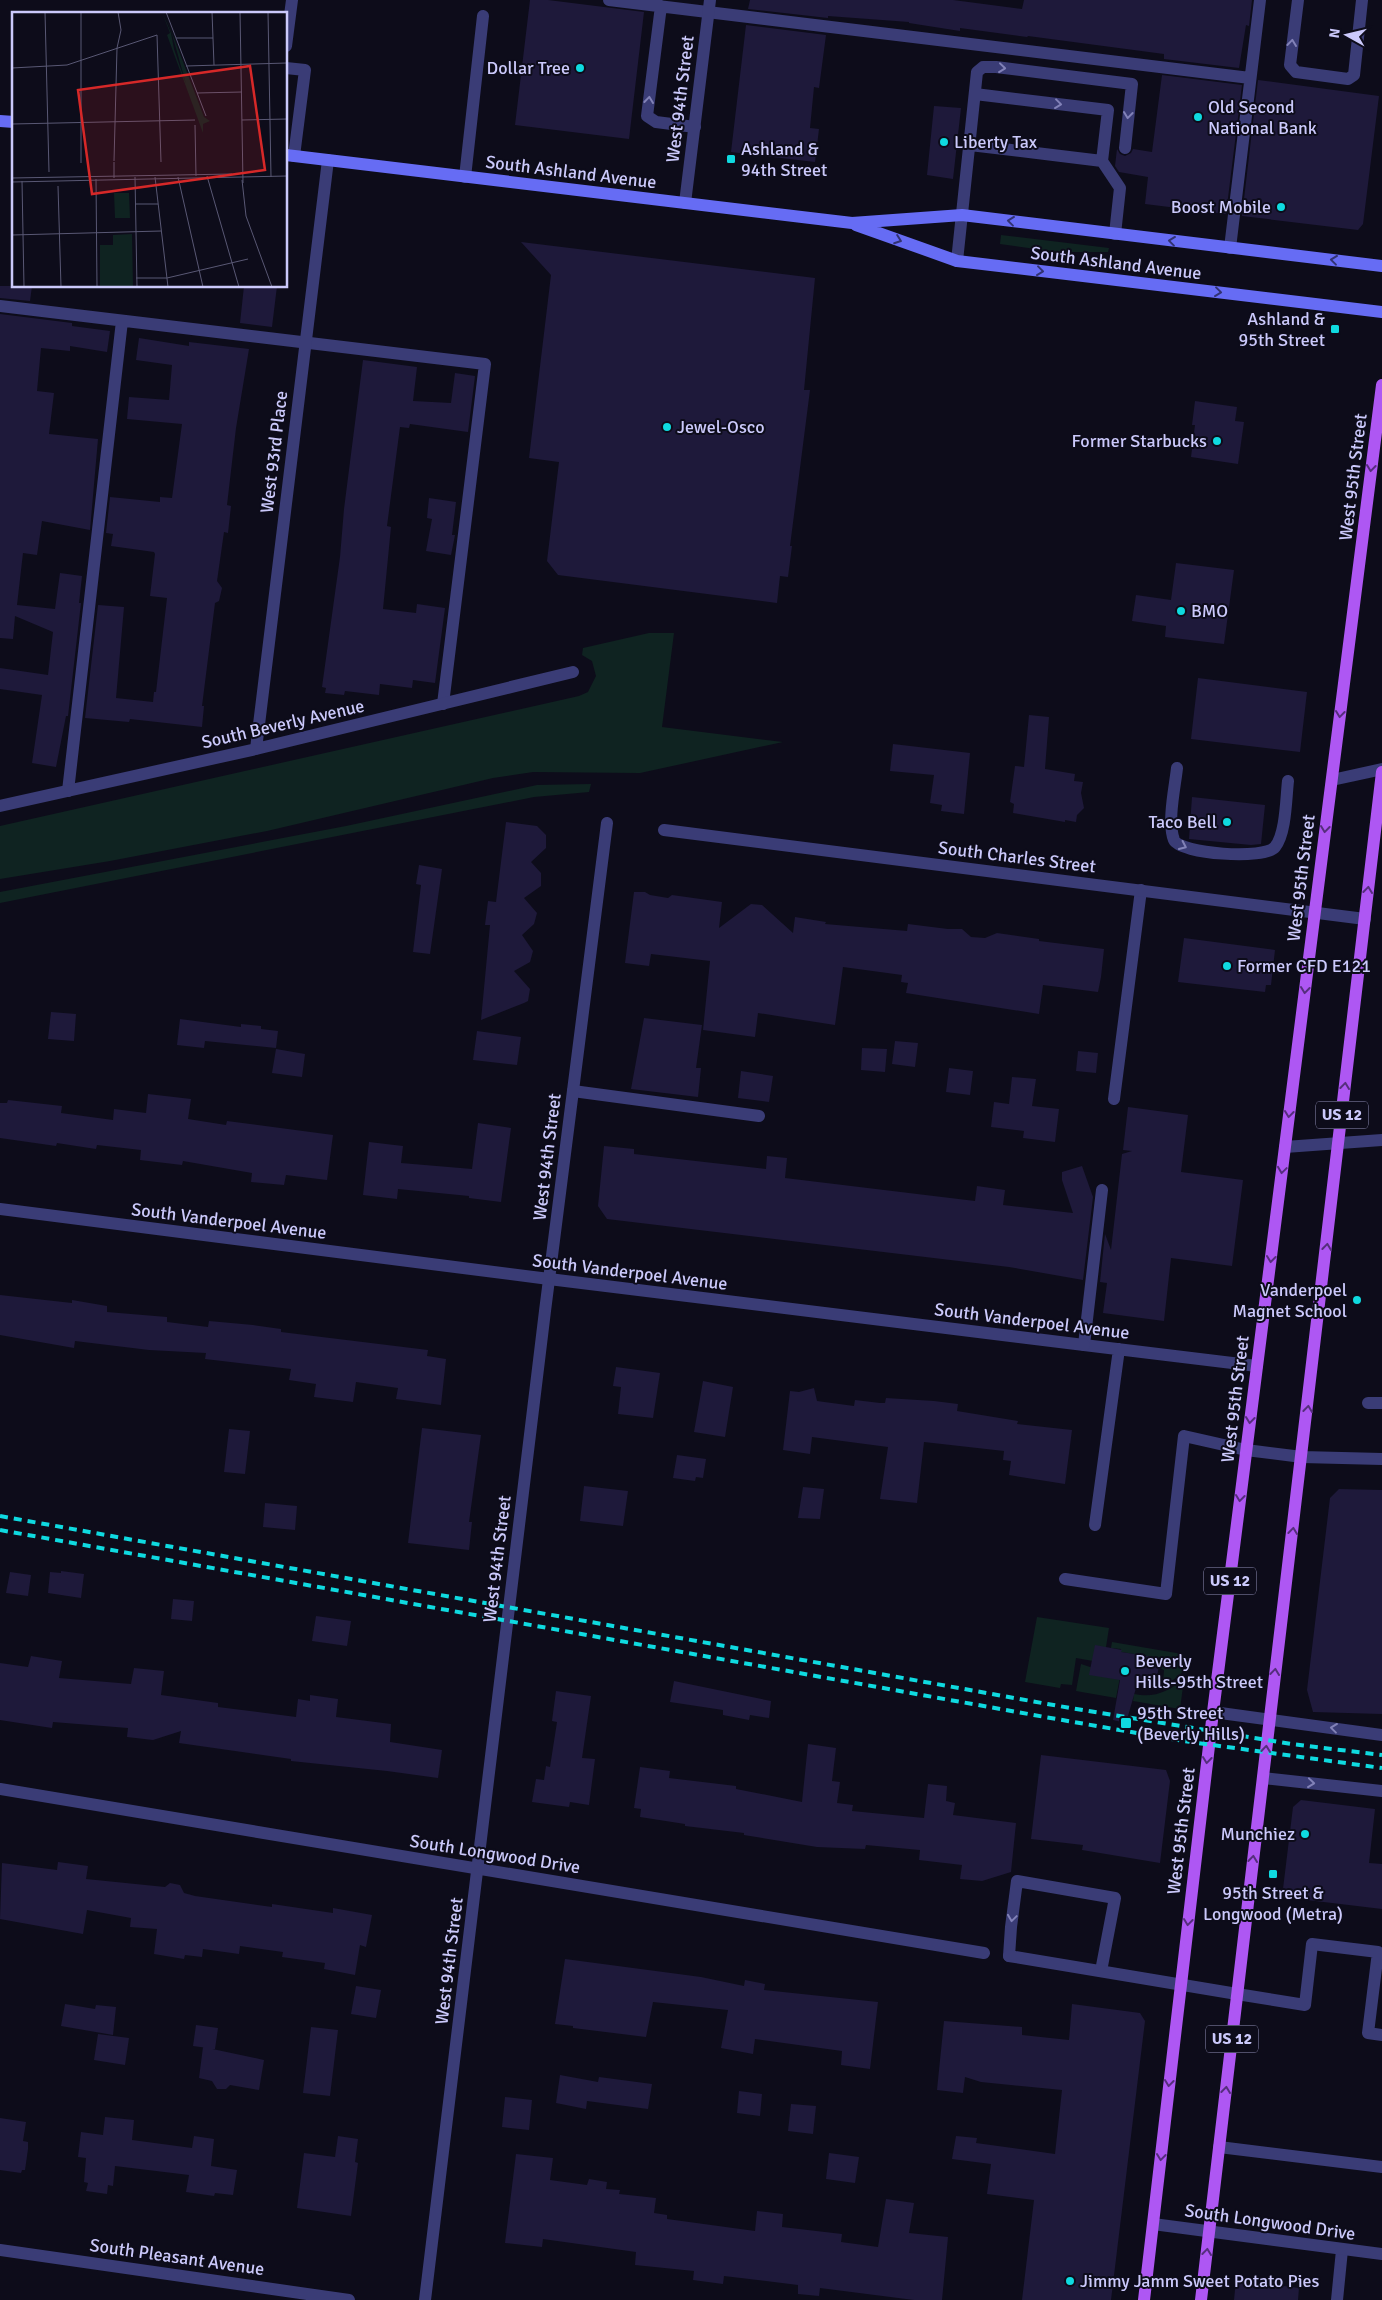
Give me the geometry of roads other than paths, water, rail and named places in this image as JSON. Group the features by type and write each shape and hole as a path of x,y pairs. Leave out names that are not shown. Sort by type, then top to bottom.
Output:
{"main road":[{"name":"South Ashland Avenue","path":"290,156 852,223 962,215 1382,266"},
{"name":"South Ashland Avenue","path":"852,223 957,261 1382,312"},
{"name":"West 95th Street","path":"1144,2300 1213,1712 1382,385"},
{"name":"US 12","path":"1201,2300 1382,771"}],"street":[{"path":"288,31 292,0"},
{"path":"609,0 661,6 710,6 1250,78"},
{"path":"1230,248 1260,0"},
{"path":"1298,0 1290,65 1296,72 1348,79 1354,75 1362,0"},
{"path":"661,6 648,116 656,122 695,128"},
{"name":"West 94th Street","path":"685,203 710,6"},
{"path":"465,176 483,16"},
{"path":"957,261 975,94 978,72 983,67 1132,84 1125,148"},
{"path":"288,68 305,70 290,156"},
{"path":"975,94 1108,110 1102,162 1120,188"},
{"path":"970,145 1102,162"},
{"name":"West 93rd Place","path":"256,749 328,160"},
{"path":"1115,234 1122,173"},
{"path":"0,306 305,344 485,364 443,704"},
{"path":"68,791 122,321"},
{"name":"South Beverly Avenue","path":"0,806 256,749 573,672"},
{"path":"1178,768 1172,832 1174,841 1180,846 1192,850 1254,855 1273,850 1278,842 1282,827 1288,781"},
{"path":"1332,780 1382,771"},
{"name":"West 94th Street","path":"425,2300 549,1280 607,823"},
{"name":"South Charles Street","path":"664,830 1365,919"},
{"path":"1114,1099 1141,890"},
{"path":"573,1090 759,1116"},
{"path":"1285,1147 1382,1140"},
{"path":"1084,1345 1102,1190"},
{"name":"South Vanderpoel Avenue","path":"0,1209 549,1280 1257,1366"},
{"path":"1095,1526 1119,1349"},
{"path":"1368,1404 1382,1403"},
{"path":"1065,1578 1166,1594 1184,1436 1246,1450 1302,1457 1382,1459"},
{"path":"1213,1712 1269,1721 1382,1734"},
{"path":"1262,1778 1382,1791"},
{"name":"South Longwood Drive","path":"0,1789 984,1953"},
{"path":"1101,1971 1115,1898 1017,1881 1010,1927 1009,1956 1306,2005 1312,1944 1378,1952 1368,2033 1382,2034"},
{"path":"1219,2147 1382,2167"},
{"name":"South Longwood Drive","path":"1153,2224 1382,2254"},
{"name":"South Pleasant Avenue","path":"0,2250 349,2300"},
{"path":"1337,2300 1342,2250"}],"railway":[{"path":"0,1516 1070,1708 1291,1744 1382,1755"},
{"path":"0,1530 1183,1741 1382,1768"}],"place":[{"name":"Dollar Tree","path":"580,68"},
{"name":"Old Second National Bank","path":"1198,117"},
{"name":"Liberty Tax","path":"944,142"},
{"name":"Ashland & 94th Street","path":"731,159"},
{"name":"Boost Mobile","path":"1281,207"},
{"name":"Ashland & 95th Street","path":"1335,329"},
{"name":"Jewel-Osco","path":"667,427"},
{"name":"Former Starbucks","path":"1217,441"},
{"name":"BMO","path":"1181,611"},
{"name":"Taco Bell","path":"1227,822"},
{"name":"Former CFD E121","path":"1227,966"},
{"name":"Vanderpoel Magnet School","path":"1357,1300"},
{"name":"Beverly Hills-95th Street","path":"1125,1671"},
{"name":"95th Street (Beverly Hills)","path":"1126,1723"},
{"name":"Munchiez","path":"1305,1834"},
{"name":"95th Street & Longwood (Metra)","path":"1273,1874"},
{"name":"Jimmy Jamm Sweet Potato Pies","path":"1070,2281"}]}
